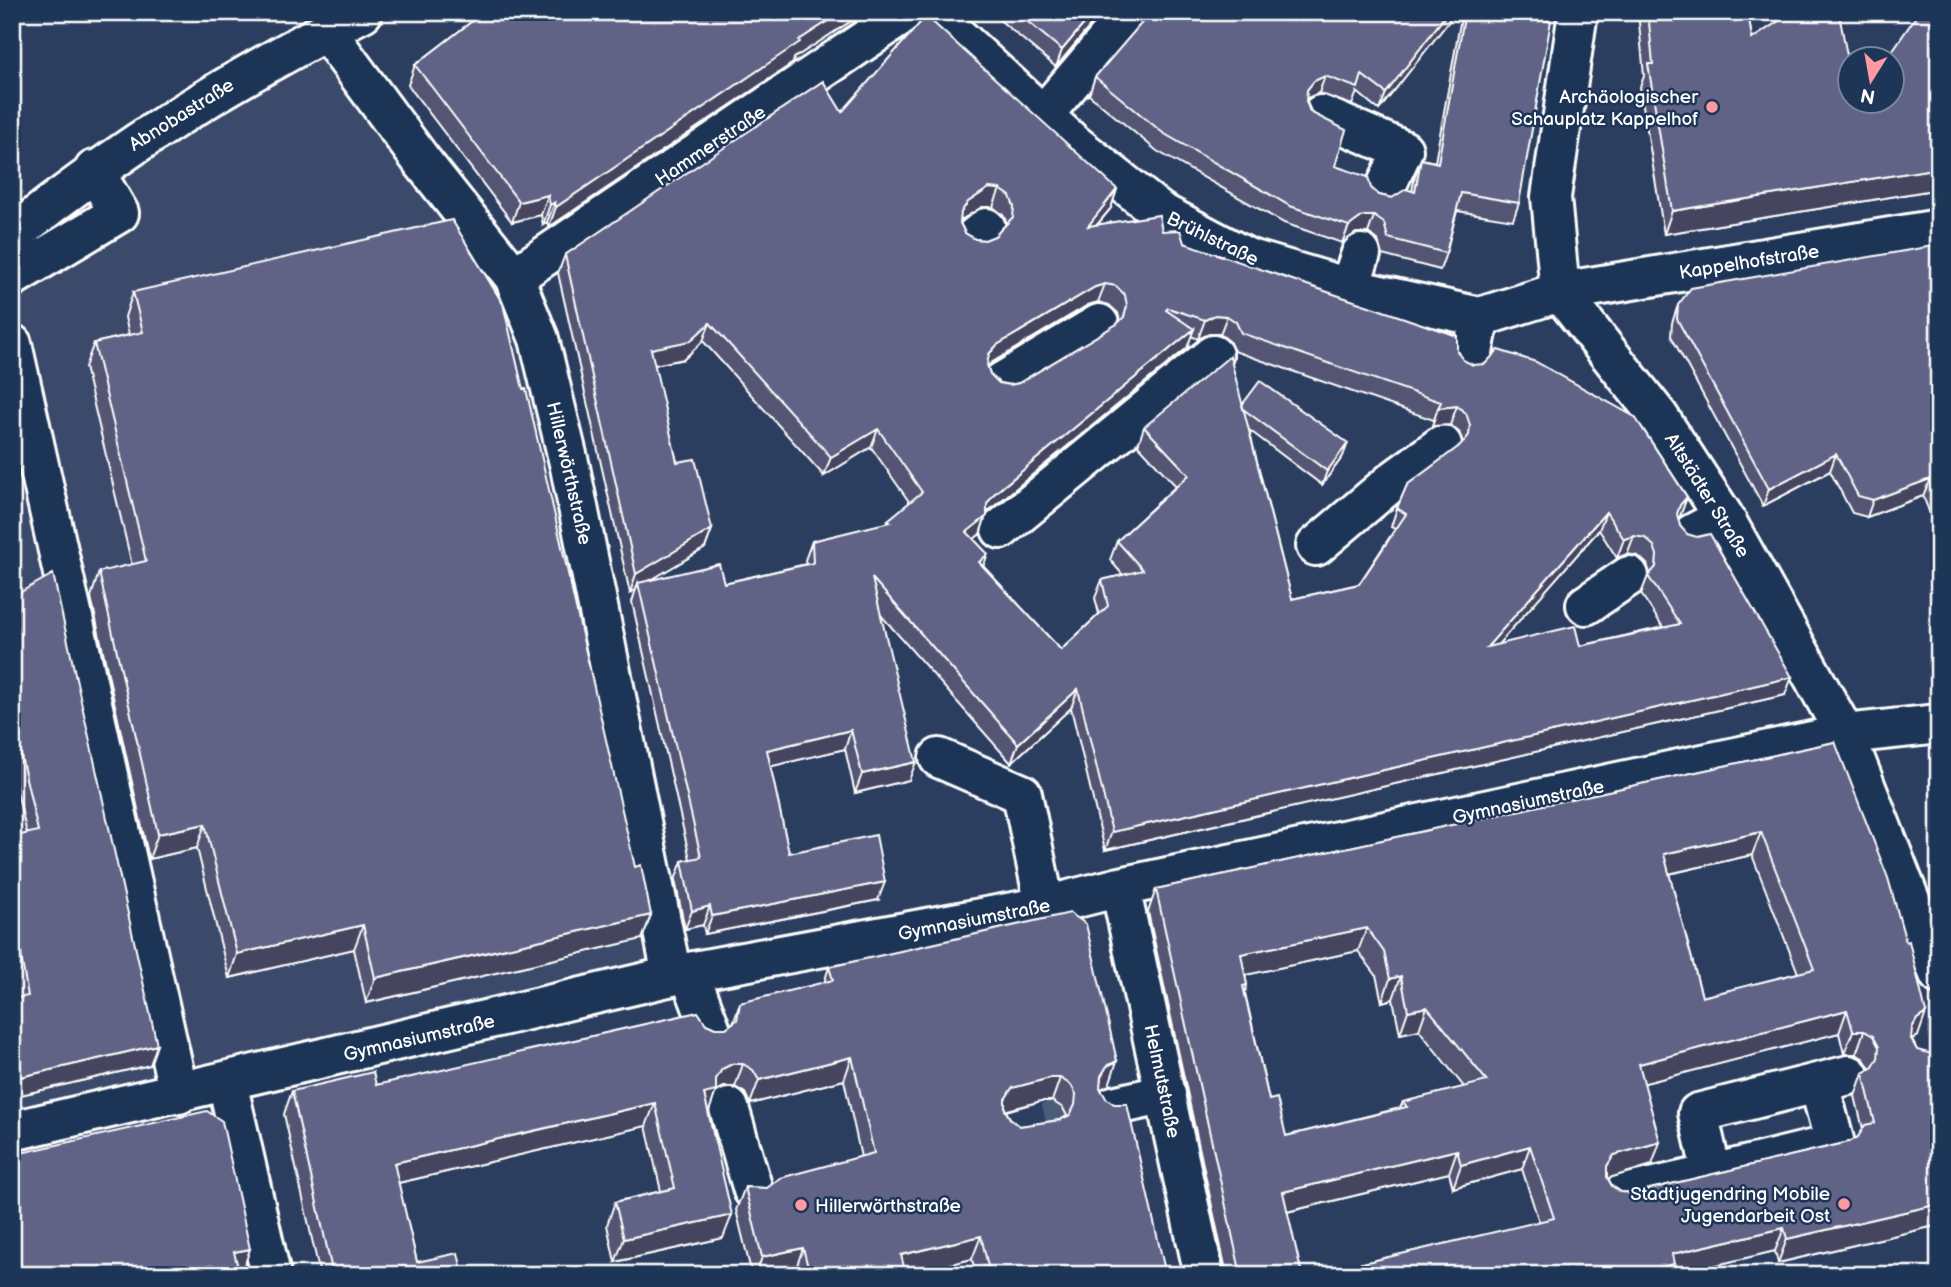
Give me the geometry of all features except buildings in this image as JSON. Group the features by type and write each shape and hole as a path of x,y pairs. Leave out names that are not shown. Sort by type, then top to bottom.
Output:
{"street":[{"name":"Abnobastraße","path":"12,235 94,170 224,87 363,12"},
{"name":"Hammerstraße","path":"514,277 907,12"},
{"name":"Brühlstraße","path":"931,12 1043,115 1065,151 1159,229 1243,271 1355,271 1480,317 1560,292"},
{"path":"1043,115 1131,12"},
{"path":"1560,292 1551,197 1577,12"},
{"name":"Hillerwörthstraße","path":"326,31 421,160 514,277 539,339 570,467 681,974 711,1030"},
{"path":"1321,115 1403,150 1383,193"},
{"path":"12,277 119,213 94,170"},
{"name":"Kappelhofstraße","path":"1560,292 1939,229"},
{"name":"Altstädter Straße","path":"1560,292 1659,417 1708,525 1845,734 1939,974"},
{"path":"1471,362 1480,317"},
{"path":"1002,382 1098,324"},
{"path":"12,344 179,1094"},
{"path":"1001,529 1213,355"},
{"path":"1316,546 1394,480 1443,444"},
{"path":"1587,606 1629,576"},
{"name":"Gymnasiumstraße","path":"12,1131 179,1094 681,974 1045,906 1120,887 1845,734 1939,724"},
{"path":"940,758 1022,794 1045,906"},
{"name":"Helmutstraße","path":"1120,887 1204,1275"},
{"path":"1620,1195 1712,1174 1835,1144 1834,1079 1698,1114 1712,1174"},
{"path":"227,1082 271,1275"},
{"path":"1113,1106 1166,1094"},
{"path":"729,1108 753,1190"}],"shaded area":[{"path":"321,55 481,257 528,342 666,956 12,1117 12,261 108,174"}],"tunnel":[{"path":"1046,1122 1113,1106"}],"place":[{"name":"Archäologischer Schauplatz Kappelhof","path":"1712,107"},
{"name":"Stadtjugendring Mobile Jugendarbeit Ost","path":"1844,1204"},
{"name":"Hillerwörthstraße","path":"801,1205"}]}
